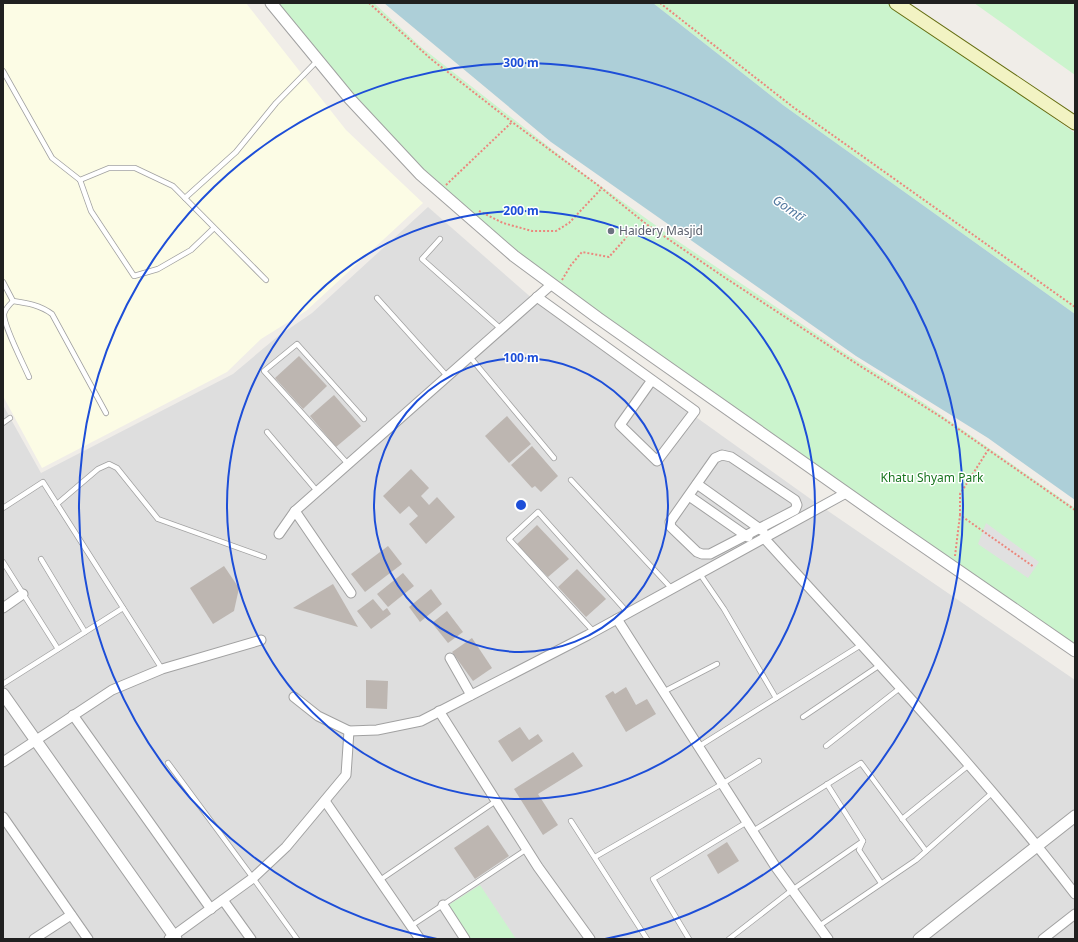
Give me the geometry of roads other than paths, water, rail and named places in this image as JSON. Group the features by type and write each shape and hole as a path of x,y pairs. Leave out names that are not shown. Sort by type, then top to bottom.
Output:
{"main road":[{"path":"896,3 1075,123"}],"street":[{"path":"271,3 350,99 409,162 439,191 514,256 846,493 1075,651"},
{"path":"279,534 294,511 537,297 554,286"},
{"path":"537,297 695,411 657,461 620,425 652,380"},
{"path":"722,455 731,457 795,500 797,505 795,510 710,554 702,554 697,552 671,527 670,522 689,496 715,458 722,455"},
{"path":"697,484 759,528 763,539 970,764 1038,846 1075,894"},
{"path":"294,697 318,716 349,731 377,730 421,721 594,632 846,493"},
{"path":"689,496 745,535 763,539"},
{"path":"294,511 351,593"},
{"path":"3,608 23,594"},
{"path":"617,619 775,866 828,939"},
{"path":"3,762 112,690 162,669 261,640"},
{"path":"450,658 471,695"},
{"path":"3,694 173,938 253,878 286,847 346,775 349,731"},
{"path":"439,712 538,867 590,939"},
{"path":"73,715 211,909"},
{"path":"325,801 420,939"},
{"path":"924,938 1075,816"},
{"path":"3,817 88,939"},
{"path":"223,900 251,939"},
{"path":"443,906 465,939"},
{"path":"1043,939 1075,914"},
{"path":"34,939 71,915"}],"lane":[{"path":"185,198 236,152 276,103 318,60"},
{"path":"3,71 52,158 80,180 91,210 134,276 158,268 191,250 214,228"},
{"path":"80,180 109,168 135,168 173,186 266,280"},
{"path":"440,239 422,259 501,329"},
{"path":"3,282 13,301"},
{"path":"378,298 448,376"},
{"path":"13,301 6,309 4,314 6,324 29,377"},
{"path":"13,301 39,306 52,314 106,413"},
{"path":"348,464 264,371 297,344 364,419"},
{"path":"470,357 554,458"},
{"path":"3,423 10,418"},
{"path":"267,432 318,491"},
{"path":"57,504 98,469 109,464 117,468 158,519 264,557"},
{"path":"571,480 672,589"},
{"path":"3,508 43,482 162,669"},
{"path":"594,632 509,539 538,512 628,613"},
{"path":"41,559 85,632"},
{"path":"3,562 58,649"},
{"path":"700,574 724,610 776,698"},
{"path":"3,684 123,608"},
{"path":"698,747 861,645"},
{"path":"663,692 717,664"},
{"path":"803,717 880,665"},
{"path":"826,746 900,688"},
{"path":"595,857 759,761"},
{"path":"168,763 297,939"},
{"path":"753,831 861,763 926,851"},
{"path":"902,819 970,764"},
{"path":"827,784 863,841"},
{"path":"818,926 916,860 993,792"},
{"path":"380,880 496,801"},
{"path":"572,821 647,939"},
{"path":"689,939 653,879 747,822"},
{"path":"863,841 859,850 881,883"},
{"path":"729,939 792,890 863,841"},
{"path":"411,926 443,906 527,848"}],"water":[{"name":"Gomtī","path":"384,3 653,3 783,105 1075,314 1075,500 988,438 856,356 551,142"}],"place":[{"name":"Haidery Masjid","path":"611,231"}],"park label":[{"name":"Khatu Shyam Park","path":"932,478"}]}
